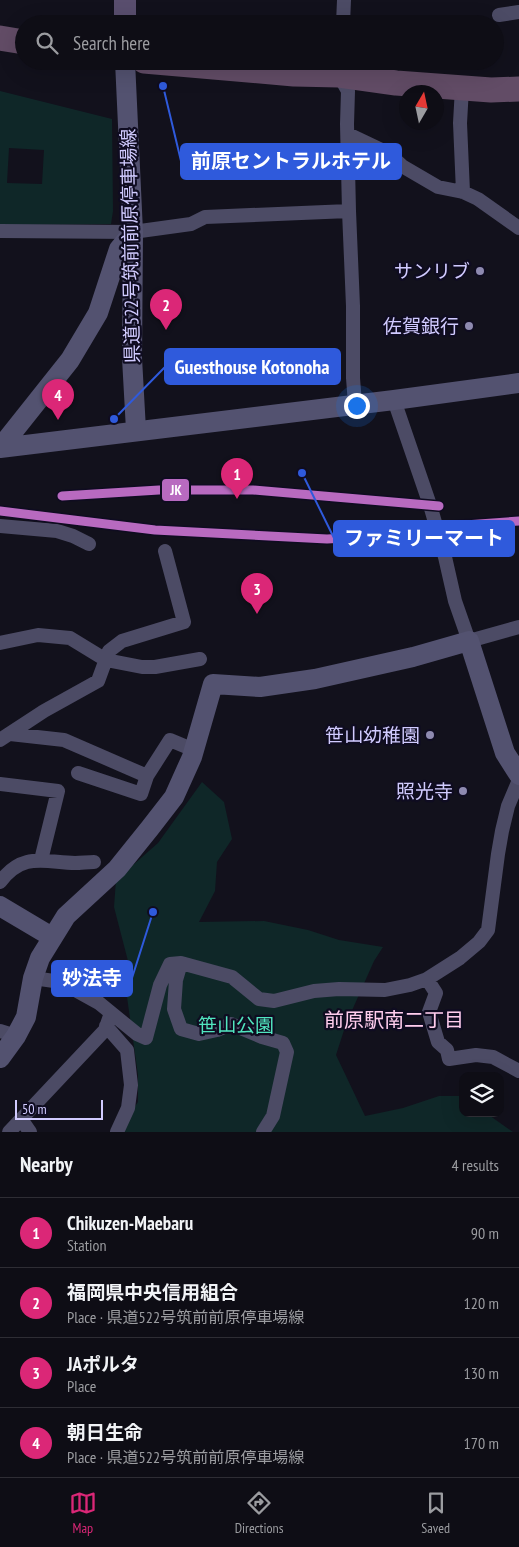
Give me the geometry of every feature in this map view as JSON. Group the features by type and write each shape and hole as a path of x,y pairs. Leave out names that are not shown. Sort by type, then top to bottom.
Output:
{"highway":[{"path":"0,38 15,40"},
{"path":"248,70 294,74 325,70"},
{"path":"348,70 396,82 491,90 519,89"}],"main road":[{"path":"125,0 125,15"}],"street":[{"path":"343,15 344,0"},
{"path":"499,15 519,12"},
{"name":"県道522号筑前前原停車場線","path":"125,70 133,232 132,358 136,430"},
{"path":"341,70 348,91 349,211 355,404"},
{"path":"462,88 460,123 462,192"},
{"path":"348,134 388,153 402,166 438,187 462,192 478,198 519,228"},
{"path":"0,231 133,232 191,224 205,217 349,211"},
{"path":"0,448 70,360 98,313 119,249 133,232"},
{"path":"0,448 519,383"},
{"path":"394,400 428,500 456,601 505,753 519,775"},
{"path":"0,526 57,531 89,544"},
{"path":"5,737 44,711 98,681 108,651 122,641 184,622 165,551"},
{"path":"0,1058 8,1034 26,1017 40,958 66,916 117,869 174,797 194,750 213,684 260,687 316,679 413,657 519,627"},
{"path":"0,644 38,635 70,638 106,660 142,667 155,667 200,659"},
{"path":"5,737 64,740 148,776"},
{"path":"78,773 140,794 148,776 170,740 194,750"},
{"path":"34,978 61,982 99,1003 137,1034 146,1038 160,986 170,964 182,963 232,977 259,999 274,1001 314,991 339,989 385,990 427,979 460,958 479,942 488,930 501,839 508,806 519,780"},
{"path":"0,784 58,791 41,860"},
{"path":"0,882 9,871 27,862 41,860 74,863 94,862"},
{"path":"0,906 52,937"},
{"path":"182,963 176,980 174,1009 181,1029 199,1034 217,1030 231,1024 262,1037 283,1043 285,1046 287,1052 279,1093 273,1116 263,1132"},
{"path":"427,979 436,993 429,1012 438,1042 447,1050 448,1059 476,1054 494,1057 519,1071"},
{"path":"8,1132 106,1026 111,1013"},
{"path":"106,1026 127,1050 131,1085 128,1108 117,1132"},
{"path":"21,1119 30,1132"}],"green space":[{"path":"0,91 112,119 113,211 111,224 0,225","holes":["9,148 44,150 42,184 7,183"]},
{"name":"笹山公園","path":"202,782 224,802 232,839 217,862 215,891 199,922 264,921 308,930 339,940 383,947 374,961 346,1024 336,1055 365,1116 403,1108 439,1096 459,1096 459,1117 492,1117 513,1132 121,1132 126,1119 138,1102 138,1075 127,997 111,983 128,961 114,907 116,880 158,843"}],"transit line":[{"name":"JK","path":"62,496 159,490 253,490 439,506"},
{"name":"JK","path":"0,511 155,530 327,539 364,537 437,527 519,521"}],"place":[{"name":"前原セントラルホテル","path":"163,86"},
{"name":"サンリブ","path":"480,271"},
{"name":"佐賀銀行","path":"469,326"},
{"name":"福岡県中央信用組合","path":"166,330"},
{"name":"Guesthouse Kotonoha","path":"114,419"},
{"name":"朝日生命","path":"58,420"},
{"name":"ファミリーマート","path":"302,473"},
{"name":"Chikuzen-Maebaru","path":"237,499"},
{"name":"JAポルタ","path":"257,614"},
{"name":"笹山幼稚園","path":"430,735"},
{"name":"照光寺","path":"463,791"},
{"name":"妙法寺","path":"153,912"}],"district":[{"name":"前原駅南二丁目","path":"394,1020"}]}
